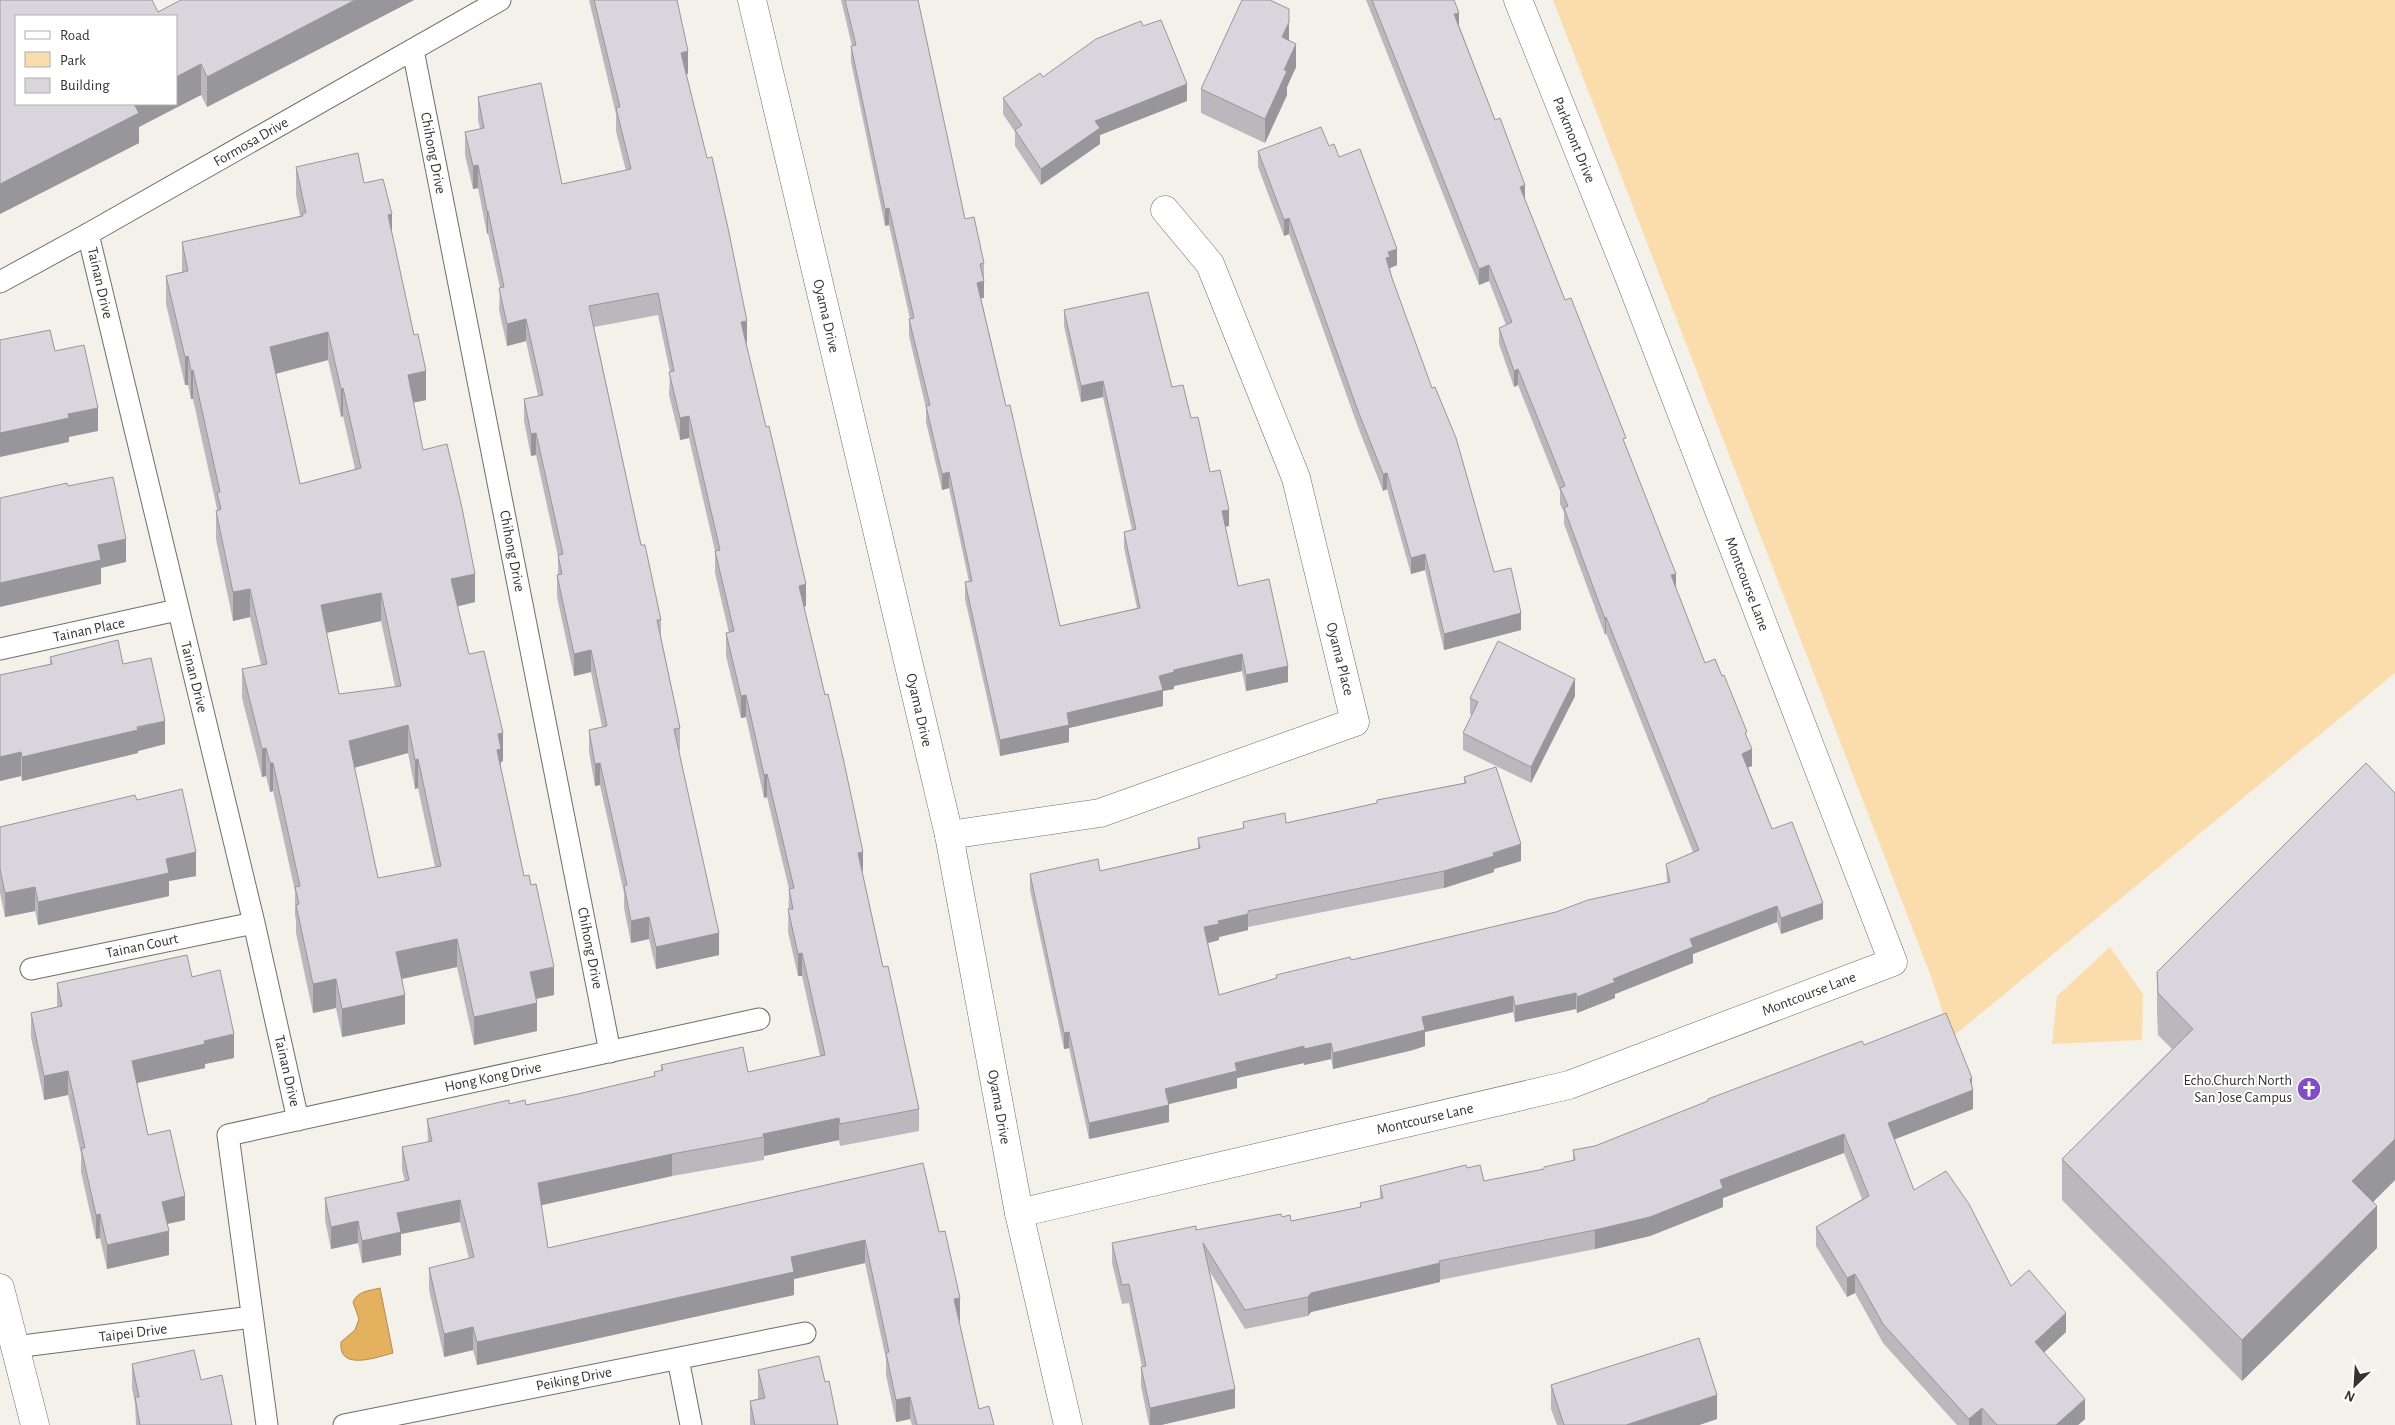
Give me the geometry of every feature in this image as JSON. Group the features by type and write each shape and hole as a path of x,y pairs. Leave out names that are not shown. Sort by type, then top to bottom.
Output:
{"street":[{"name":"Oyama Drive","path":"752,0 949,836 1019,1213 1068,1425"},
{"name":"Parkmont Drive","path":"1518,0 1630,279"},
{"name":"Oyama Place","path":"949,836 1100,813 1355,722 1296,478 1210,264 1165,210"},
{"name":"Montcourse Lane","path":"1019,1213 1569,1085 1893,962 1630,279"},
{"path":"0,1288 35,1425"}],"lane":[{"name":"Formosa Drive","path":"0,282 500,0"},
{"name":"Chihong Drive","path":"413,50 610,1052"},
{"name":"Tainan Drive","path":"88,234 177,610 254,922 298,1120"},
{"name":"Tainan Place","path":"0,649 177,610"},
{"name":"Tainan Court","path":"31,969 254,922"},
{"name":"Hong Kong Drive","path":"252,1318 228,1135 759,1019"},
{"name":"Taipei Drive","path":"15,1347 252,1318"},
{"path":"252,1318 267,1425"},
{"name":"Peiking Drive","path":"344,1425 371,1422 805,1333"},
{"path":"678,1359 691,1425"}],"green space":[{"path":"1553,0 2395,0 2395,673 1951,1038 1932,979"},
{"path":"2110,947 2143,994 2142,1040 2052,1044 2057,996"}],"shaded area":[{"path":"380,1288 393,1353 369,1359 352,1360 346,1357 342,1351 341,1342 355,1330 359,1319 353,1302 361,1294"}],"building":[{"path":"0,0 152,0 158,12 181,0 355,0 207,77 201,64 178,76 178,15 15,15 15,105 135,105 139,113 0,184"},
{"path":"594,0 677,0 688,51 681,53 707,158 712,157 747,321 741,322 766,427 769,426 806,584 799,586 825,695 828,694 844,762 863,852 858,853 883,967 888,966 919,1109 840,1124 839,1118 763,1134 764,1137 672,1154 538,1183 548,1248 923,1163 939,1232 945,1231 960,1298 954,1299 979,1409 989,1406 994,1425 917,1425 910,1397 896,1400 886,1353 889,1352 865,1240 791,1257 794,1272 477,1342 473,1327 444,1334 429,1268 474,1257 460,1200 397,1213 401,1232 362,1241 358,1221 331,1227 325,1198 409,1180 402,1147 432,1141 427,1119 509,1100 509,1104 525,1100 526,1105 578,1094 655,1076 654,1072 663,1070 661,1065 743,1047 748,1072 825,1055 802,953 798,954 788,909 793,909 789,889 794,888 767,774 764,775 746,695 741,696 726,633 734,631 715,551 720,550 689,416 680,418 669,372 674,371 658,293 589,306 641,545 645,545 661,620 657,620 680,728 674,729 719,933 656,947 649,917 631,921 624,886 627,885 600,763 595,764 589,730 607,726 591,650 574,654 557,575 562,574 558,555 563,554 536,433 531,434 524,399 543,395 526,319 507,324 499,288 504,287 478,165 473,166 465,132 484,128 478,97 541,83 562,184 631,169 616,108 620,107"},
{"path":"845,0 918,0 965,219 974,217 984,263 980,264 984,281 977,283 1006,406 1010,405 1060,626 1140,608 1124,532 1136,529 1103,381 1081,386 1064,310 1148,292 1172,387 1183,385 1191,418 1198,417 1210,472 1220,470 1229,510 1222,511 1238,586 1269,579 1288,666 1246,675 1242,654 1174,670 1174,672 1159,676 1163,690 1067,713 1069,725 1000,740 965,582 972,581 949,472 942,474 926,406 930,405 909,319 914,318 889,208 885,209 851,46 856,45"},
{"path":"1242,0 1270,0 1289,9 1289,22 1282,37 1296,44 1284,70 1287,71 1265,119 1201,89"},
{"path":"1372,0 1454,0 1459,13 1454,14 1495,120 1500,118 1525,185 1520,187 1565,300 1571,298 1626,438 1623,439 1676,574 1671,575 1705,663 1715,659 1722,676 1724,675 1747,732 1745,733 1752,749 1742,754 1772,829 1792,822 1823,903 1781,918 1777,906 1690,939 1693,947 1613,979 1615,982 1577,997 1576,993 1515,1006 1513,996 1422,1017 1425,1030 1333,1053 1331,1043 1304,1049 1304,1046 1235,1063 1237,1071 1165,1089 1169,1105 1089,1123 1069,1032 1064,1033 1030,874 1098,859 1100,871 1200,848 1198,838 1244,828 1243,822 1285,813 1286,823 1377,803 1377,800 1466,783 1464,777 1496,767 1521,844 1493,853 1494,856 1444,871 1248,911 1248,914 1218,921 1219,924 1204,927 1219,995 1277,978 1276,975 1350,957 1351,960 1556,912 1588,900 1670,882 1666,864 1699,850 1606,617 1605,619 1564,508 1568,506 1560,488 1565,486 1518,369 1514,371 1499,328 1512,322 1489,265 1479,269"},
{"path":"1161,20 1187,84 1095,121 1100,128 1041,169 1015,130 1022,125 1003,98 1040,73 1043,77 1096,39 1141,21 1143,26"},
{"path":"1321,127 1329,146 1334,144 1339,157 1360,149 1397,249 1388,252 1390,257 1386,258 1392,278 1432,388 1435,387 1456,438 1494,572 1511,568 1521,613 1444,634 1425,554 1411,558 1387,473 1383,474 1358,411 1289,218 1284,220 1258,151"},
{"path":"358,153 364,183 383,179 392,214 388,215 414,335 418,334 426,371 408,375 423,450 447,444 475,574 451,579 469,654 484,651 503,733 498,734 501,749 497,750 524,876 529,875 531,885 536,884 554,967 530,972 537,1003 474,1017 457,939 396,952 405,995 342,1009 336,979 313,984 296,905 299,904 295,887 300,886 273,763 270,763 266,748 262,749 242,669 267,664 250,589 233,592 216,511 221,509 217,493 220,492 193,370 191,371 188,356 185,357 166,276 188,271 182,242 303,216 302,213 306,213 296,167","holes":["328,332 361,468 300,484 270,347","381,593 401,686 339,694 321,605","408,725 415,760 418,759 441,866 378,878 349,741"]},
{"path":"50,330 55,351 84,345 98,408 68,414 69,418 0,433 0,340"},
{"path":"113,477 126,539 98,545 101,560 0,583 0,498 67,483 68,486"},
{"path":"118,640 123,664 151,658 165,721 137,727 138,730 22,757 21,752 0,757 0,675 52,664 50,657"},
{"path":"1498,641 1575,679 1531,767 1463,733 1478,702 1470,698"},
{"path":"2366,763 2395,793 2395,1139 2352,1181 2377,1206 2242,1340 2062,1159 2193,1029 2158,993 2157,972"},
{"path":"182,789 196,852 166,859 169,873 38,902 35,887 5,893 0,869 0,827 135,795 137,800"},
{"path":"187,955 192,977 220,970 234,1034 204,1041 205,1044 132,1061 148,1135 170,1130 185,1196 162,1202 169,1231 107,1245 100,1214 96,1215 81,1148 85,1148 68,1071 44,1076 31,1013 62,1006 57,983"},
{"path":"1946,1013 1972,1078 1970,1079 1973,1090 1888,1123 1914,1190 1946,1171 1969,1204 2011,1286 2029,1270 2066,1313 2035,1342 2085,1399 2056,1425 1997,1425 1982,1408 1969,1419 1883,1324 1855,1274 1847,1278 1816,1227 1869,1196 1844,1134 1720,1180 1723,1188 1650,1217 1439,1261 1440,1263 1311,1293 1308,1297 1245,1310 1203,1243 1235,1389 1150,1408 1141,1367 1146,1366 1129,1284 1122,1285 1112,1243 1196,1226 1196,1230 1281,1214 1282,1217 1290,1215 1291,1221 1361,1207 1360,1203 1383,1198 1380,1186 1466,1165 1467,1168 1480,1165 1484,1181 1544,1169 1544,1167 1575,1160 1573,1150 1595,1146 1708,1101 1708,1099 1862,1041 1864,1045"},
{"path":"1699,1338 1717,1395 1626,1425 1564,1425 1551,1385"},
{"path":"194,1350 201,1380 222,1375 232,1425 140,1425 135,1397 139,1397 132,1364"},
{"path":"819,1356 825,1382 829,1381 838,1425 755,1425 750,1401 765,1398 758,1370"}],"place":[{"name":"Echo.Church North San Jose Campus","path":"2309,1089"}]}
